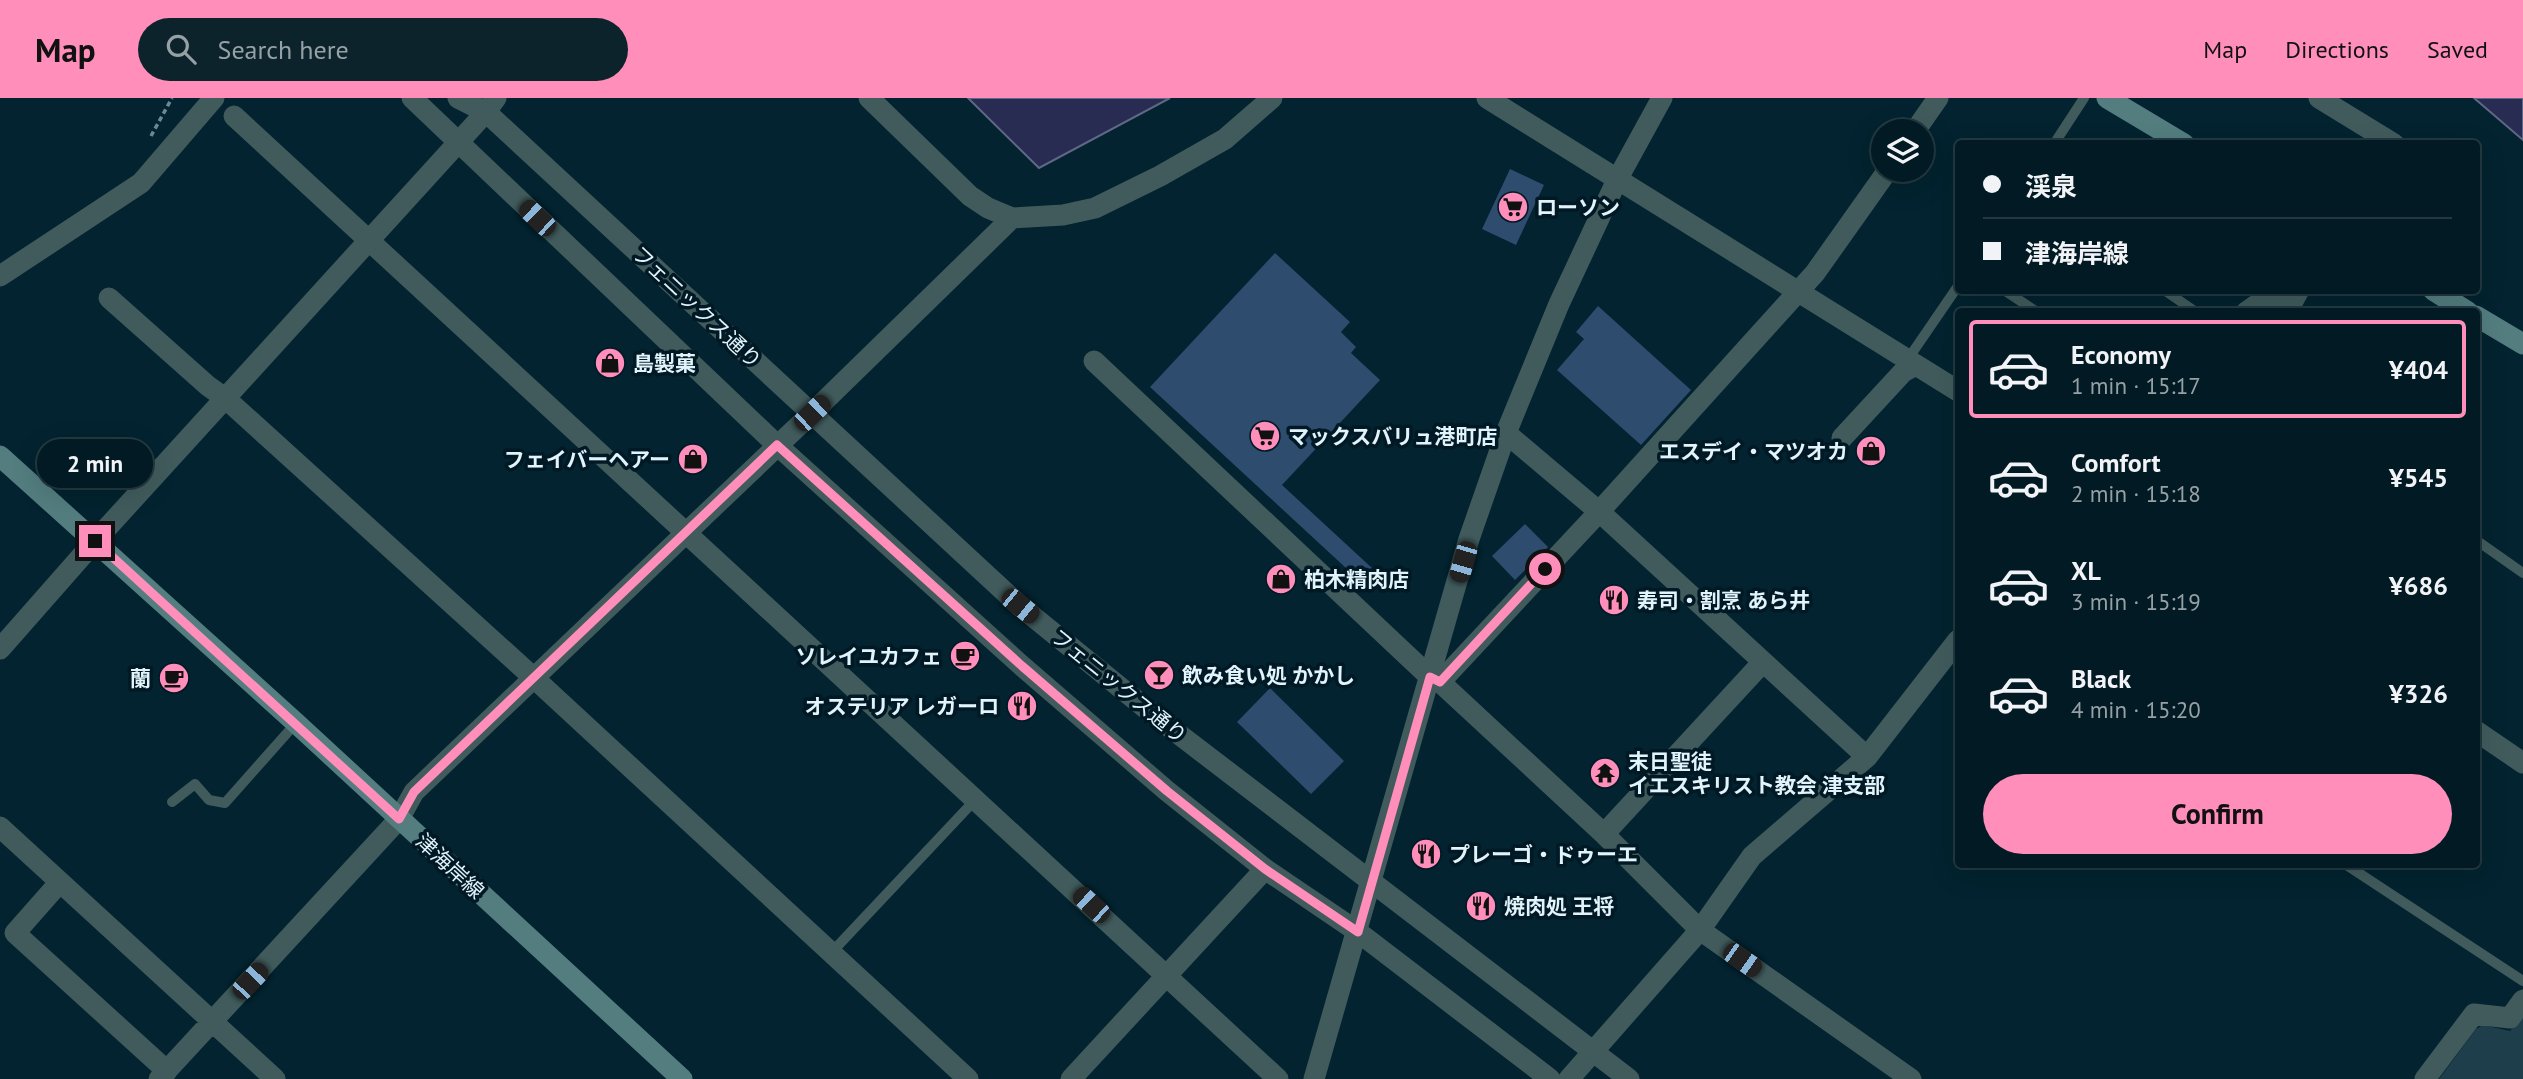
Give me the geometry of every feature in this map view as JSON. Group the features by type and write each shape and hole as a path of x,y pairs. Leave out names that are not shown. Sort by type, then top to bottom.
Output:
{"main road":[{"path":"2107,98 2177,140"},
{"path":"2439,294 2462,308"},
{"path":"2480,318 2523,344"},
{"name":"津海岸線","path":"0,456 296,723 675,1077"}],"street":[{"path":"0,276 141,183 214,98"},
{"path":"412,98 777,445 1022,666 1167,791 1265,869 1358,932 1549,1079"},
{"name":"フェニックス通り","path":"458,98 491,105 812,413 1020,606 1159,719 1629,1079"},
{"path":"869,98 970,197 1012,218 1063,215 1095,208 1160,176 1225,139 1272,98"},
{"path":"1487,98 1955,389"},
{"path":"1314,1079 1372,880 1435,680 1469,539 1506,433 1559,304 1617,180 1662,98"},
{"path":"1923,119 1938,98"},
{"path":"2319,98 2387,140"},
{"path":"0,649 491,105"},
{"path":"234,116 1278,1079"},
{"path":"1435,680 1598,513 1815,273 1879,182"},
{"path":"60,881 15,933 163,1075 399,819 414,792 812,413 1012,218"},
{"path":"2252,308 2283,298 2292,303 2297,294"},
{"path":"109,298 225,398 535,678 968,1079"},
{"path":"1094,361 1604,834 1700,930 1911,1079"},
{"path":"1842,438 1912,362"},
{"path":"1506,433 1613,523 1867,757"},
{"path":"1569,1079 1700,930 1752,856 1867,757 1955,644"},
{"path":"1604,834 1763,662"},
{"path":"2480,734 2523,763"},
{"path":"0,827 275,1079"},
{"path":"1071,1079 1265,869"},
{"path":"2426,1079 2474,1014 2510,1018 2523,1000"}],"lane":[{"path":"2057,140 2084,98"},
{"path":"1912,362 1955,291"},
{"path":"2010,294 2031,308"},
{"path":"2170,294 2190,308"},
{"path":"2480,543 2523,573"},
{"path":"172,802 195,784 209,800 225,803 296,723"},
{"path":"831,953 976,799"},
{"path":"2351,868 2523,981"}],"shaded area":[{"path":"2523,1015 2523,1079 2439,1079 2476,1029 2483,1025 2510,1031"}],"water":[{"path":"968,98 1170,98 1039,168"},
{"path":"2474,98 2523,98 2523,140"}],"building":[{"name":"ローソン","path":"1510,169 1544,185 1516,245 1482,229"},
{"name":"マックスバリュ港町店","path":"1275,253 1350,322 1341,332 1356,347 1351,353 1380,380 1282,485 1372,568 1360,581 1150,387"},
{"path":"1598,306 1691,390 1641,445 1557,370 1584,339 1576,332"},
{"path":"1525,524 1548,547 1515,580 1492,556"},
{"path":"1270,688 1344,761 1311,794 1237,722"}],"place":[{"name":"ローソン","path":"1513,207"},
{"name":"島製菓","path":"610,363"},
{"name":"マックスバリュ港町店","path":"1265,436"},
{"name":"エスデイ・マツオカ","path":"1871,451"},
{"name":"フェイバーヘアー","path":"693,459"},
{"name":"柏木精肉店","path":"1281,579"},
{"name":"寿司・割烹 あら井","path":"1614,600"},
{"name":"ソレイユカフェ","path":"965,656"},
{"name":"飲み食い処 かかし","path":"1159,675"},
{"name":"蘭","path":"174,678"},
{"name":"オステリア レガーロ","path":"1022,706"},
{"name":"末日聖徒 イエスキリスト教会 津支部","path":"1605,773"},
{"name":"プレーゴ・ドゥーエ","path":"1426,854"},
{"name":"焼肉処 王将","path":"1481,906"}],"route":[{"path":"95,541 399,819 414,792 777,445 1022,666 1167,791 1265,869 1358,932 1430,677 1440,682 1545,569"}]}
